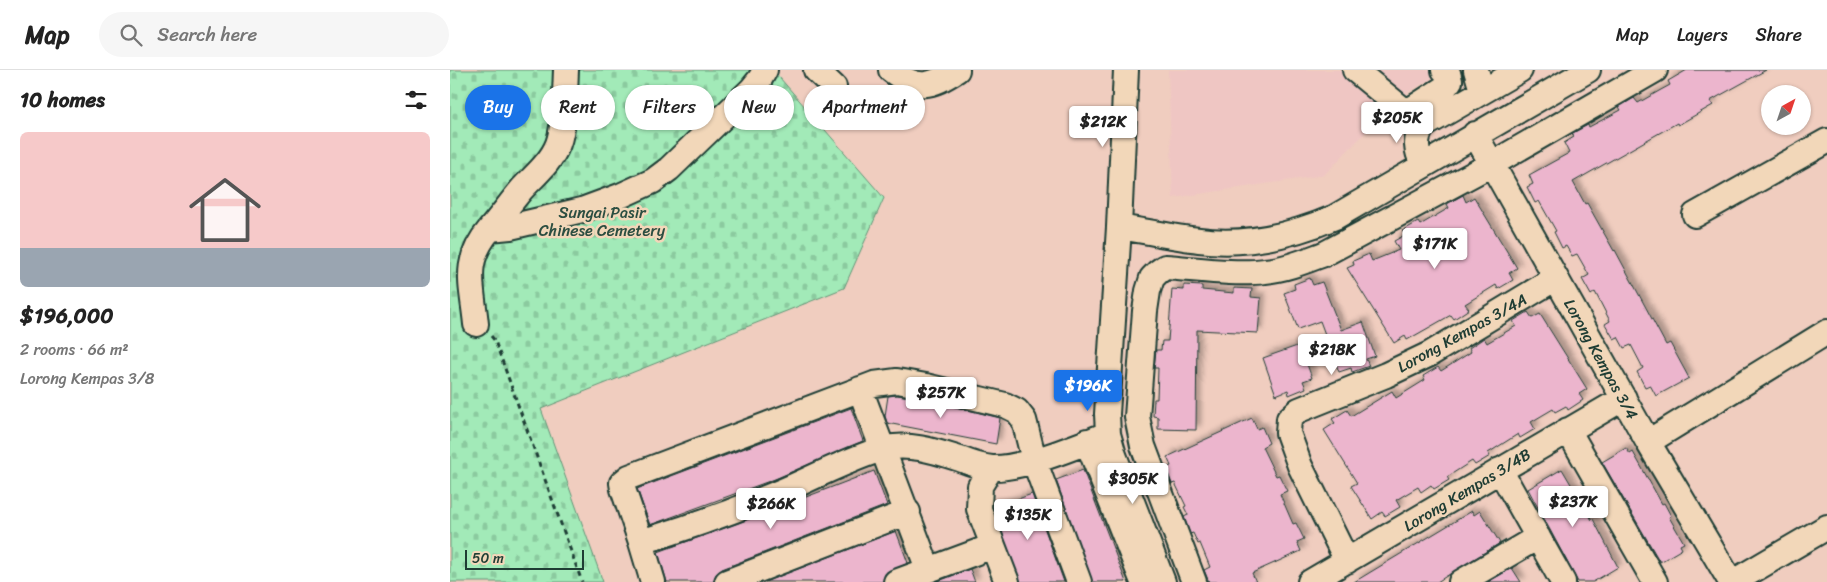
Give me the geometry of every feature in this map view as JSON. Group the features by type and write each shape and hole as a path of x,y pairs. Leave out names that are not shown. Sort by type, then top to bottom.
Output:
{"street":[{"path":"476,324 471,263 479,242 551,158 558,143 561,126 566,70"},
{"path":"490,229 510,227 582,210 653,181 669,169 752,90 760,80 764,70"},
{"path":"816,70 832,85"},
{"path":"891,70 914,83 924,85 939,82 957,70"},
{"path":"1126,70 1119,227 1107,414 1098,438 1143,582"},
{"path":"1355,70 1415,119 1418,134 1416,151 1423,165"},
{"path":"1415,119 1450,81 1448,73 1444,70"},
{"path":"1415,119 1479,81 1520,70"},
{"path":"1119,227 1200,241 1248,240 1281,236 1315,226 1335,217 1588,70"},
{"path":"1194,582 1139,431 1138,417 1145,311 1152,278 1166,267 1265,271 1304,262 1324,254 1492,164 1655,70"},
{"name":"Lorong Kempas 3/4","path":"1475,134 1648,442 1732,582"},
{"path":"1694,214 1827,140"},
{"name":"Lorong Kempas 3/4A","path":"1347,561 1300,466 1288,433 1289,419 1299,410 1386,375 1430,354 1556,278"},
{"path":"1648,442 1827,332"},
{"path":"653,582 623,489 622,483 629,477 860,389 874,384 897,381 1005,405 1017,411 1024,420 1034,460 1079,582"},
{"path":"860,389 928,569"},
{"name":"Lorong Kempas 3/4B","path":"1310,582 1624,398"},
{"path":"1568,430 1655,582"},
{"path":"641,542 775,494 883,449 919,448 936,451 983,466 1005,468 1098,438"},
{"path":"1098,438 1114,455 1163,582"},
{"path":"983,466 978,494 980,509 1007,582"},
{"path":"1500,470 1564,582"},
{"path":"727,582 908,512"},
{"path":"1732,582 1827,527"},
{"path":"1461,582 1538,537"},
{"path":"896,582 993,546"}],"path":[{"path":"476,324 495,341 582,582"}],"shaded area":[{"path":"1168,70 1446,70 1400,97 1324,175 1173,198"}],"green space":[{"name":"Sungai Pasir Chinese Cemetery","path":"450,70 773,70 786,85 724,85 724,130 794,130 794,94 804,106 804,130 825,130 884,198 844,288 541,409 603,582 450,582"}],"building":[{"path":"1687,70 1766,70 1710,101 1713,105 1678,125 1677,123 1573,182 1615,250 1666,345 1670,343 1689,378 1656,396 1650,385 1645,387 1637,372 1643,368 1631,345 1624,348 1618,337 1614,339 1605,324 1610,321 1595,292 1591,295 1582,279 1589,275 1577,254 1572,256 1566,246 1562,248 1554,232 1556,231 1539,201 1535,203 1527,187 1533,184 1529,175 1569,153 1564,143 1574,137 1572,133 1588,125 1589,127 1621,110 1619,107 1634,98 1638,103 1670,85 1668,81"},
{"path":"1463,195 1466,202 1474,197 1517,268 1509,273 1513,280 1498,289 1496,285 1465,304 1469,309 1454,319 1451,315 1407,340 1405,336 1394,343 1347,268 1354,265 1353,261 1369,254 1372,261 1399,250 1394,241 1405,235 1402,231 1418,222 1420,225 1449,208 1447,204"},
{"path":"1310,278 1313,285 1322,282 1341,330 1363,322 1375,356 1366,359 1369,366 1352,372 1351,368 1339,372 1320,321 1298,329 1284,293 1295,289 1294,284"},
{"path":"1184,285 1202,286 1202,290 1234,293 1234,288 1252,289 1251,297 1261,298 1258,333 1197,330 1196,430 1158,429 1158,417 1153,416 1154,399 1157,399 1158,368 1154,368 1156,350 1161,350 1162,341 1168,341 1172,289 1184,290"},
{"path":"1528,312 1532,318 1540,314 1587,389 1579,394 1583,400 1568,410 1566,406 1555,412 1553,409 1531,422 1535,429 1520,438 1518,434 1488,453 1490,456 1475,465 1472,461 1447,477 1449,480 1434,489 1431,485 1421,492 1418,487 1396,500 1400,507 1385,516 1382,512 1372,519 1351,486 1357,483 1324,430 1335,423 1332,419 1347,410 1351,416 1392,391 1396,398 1425,380 1423,376 1438,367 1441,371 1471,352 1469,348 1484,338 1487,343 1516,326 1513,321"},
{"path":"1300,345 1312,378 1303,381 1306,388 1289,395 1288,390 1276,395 1263,358"},
{"path":"897,395 923,399 1000,418 996,444 887,423 885,416 888,396"},
{"path":"851,408 863,441 775,479 650,525 637,489"},
{"path":"1252,418 1257,429 1262,427 1269,443 1262,447 1276,476 1279,475 1287,491 1280,494 1293,524 1296,523 1304,539 1297,542 1301,551 1252,573 1256,582 1209,582 1204,570 1210,567 1200,543 1198,544 1193,533 1190,534 1184,517 1188,515 1184,507 1186,506 1175,483 1172,484 1166,468 1171,466 1167,457"},
{"path":"1626,448 1630,454 1633,452 1662,504 1664,503 1671,516 1669,517 1684,543 1680,545 1682,549 1660,562 1602,462"},
{"path":"1562,469 1593,519 1618,567 1593,582 1578,582 1528,489"},
{"path":"1083,470 1126,582 1092,582 1056,480"},
{"path":"874,471 887,505 722,569 716,574 714,582 667,582 658,552"},
{"path":"1032,494 1064,582 1020,582 993,508"},
{"path":"1472,511 1474,515 1480,511 1500,543 1437,582 1354,582"},
{"path":"896,531 908,563 886,573 883,582 765,582"},
{"path":"1512,568 1521,582 1488,582"},
{"path":"970,569 975,582 936,582"}]}
